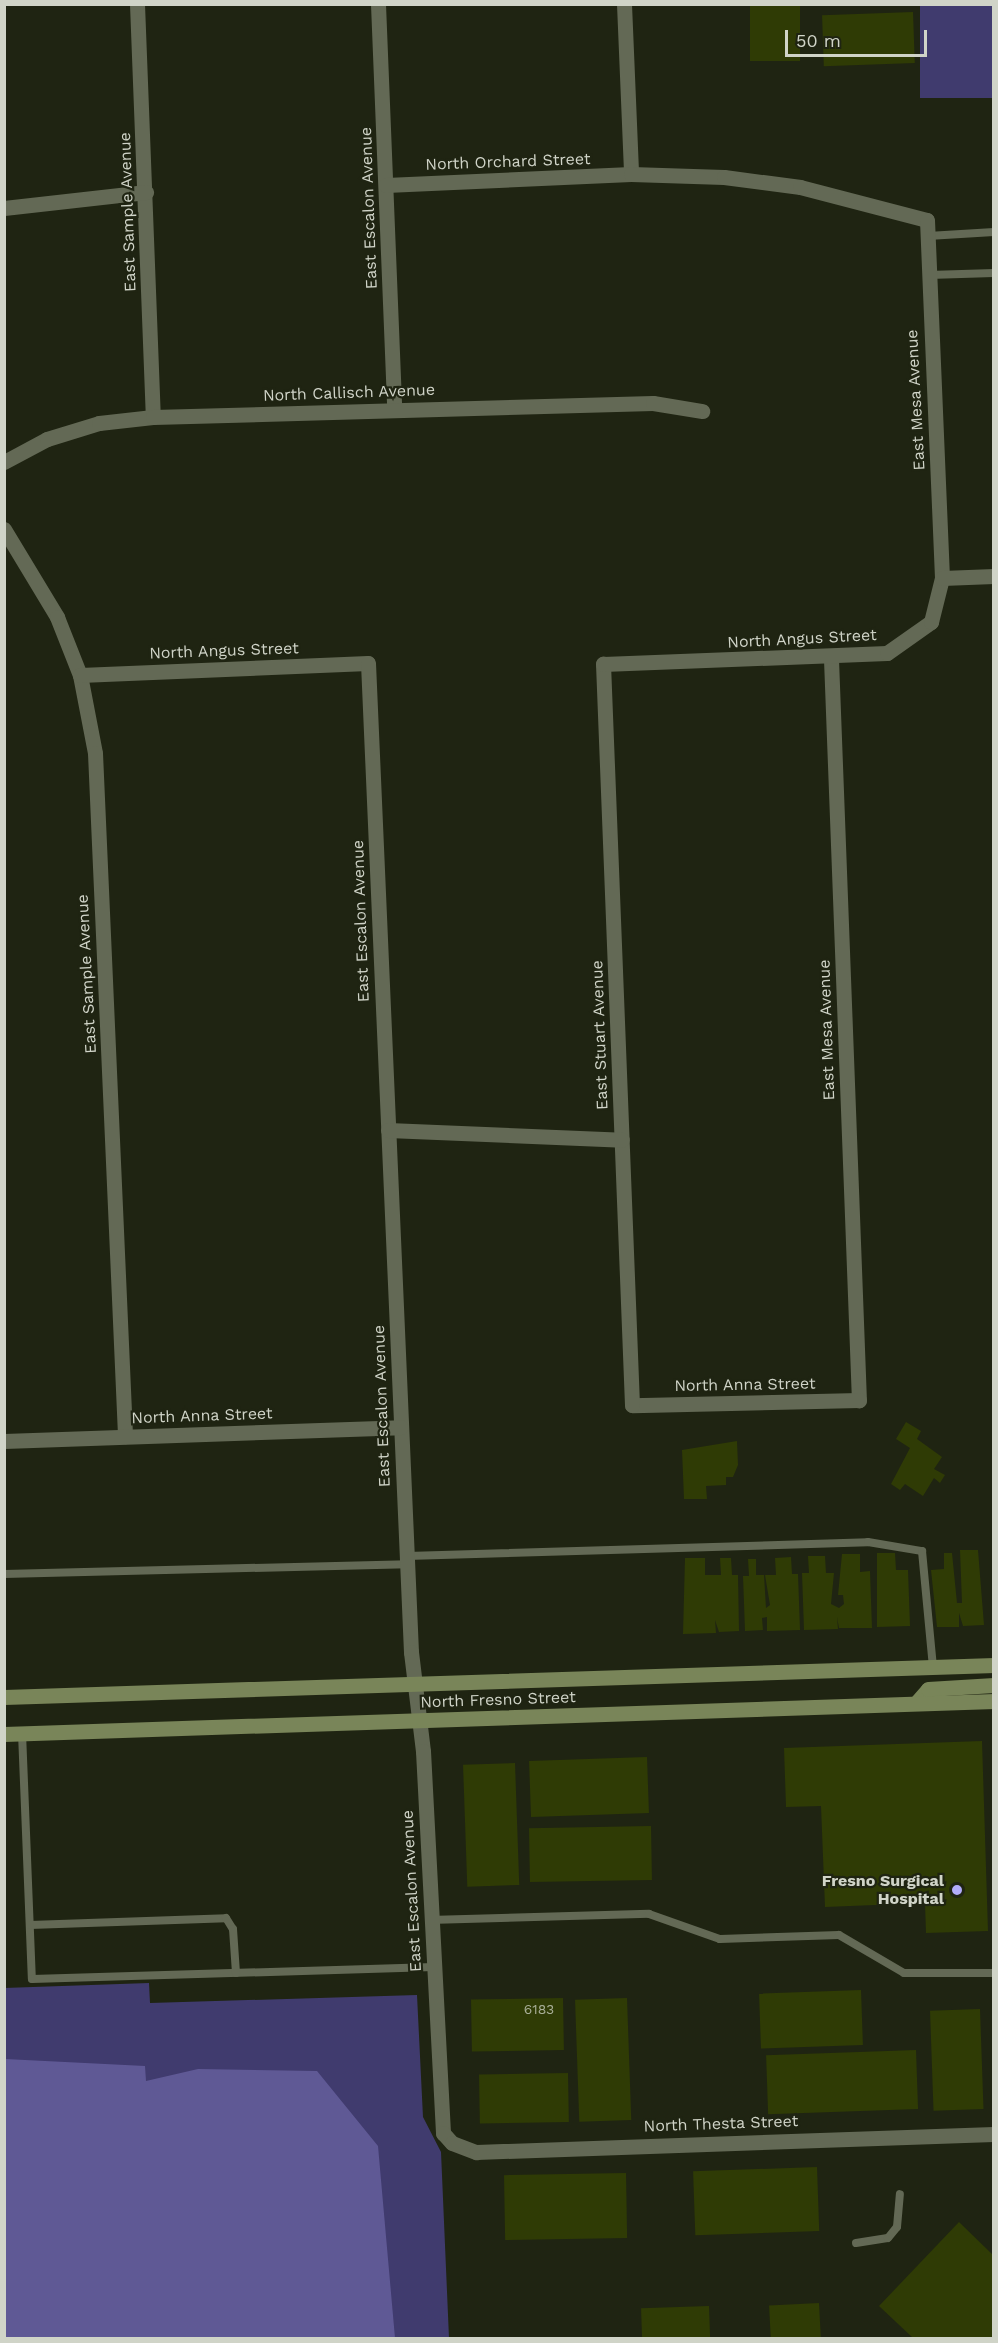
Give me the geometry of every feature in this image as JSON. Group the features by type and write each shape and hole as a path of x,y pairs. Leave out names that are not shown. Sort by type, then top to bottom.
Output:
{"main road":[{"name":"North Fresno Street","path":"4,1696 993,1665"},
{"path":"916,1703 928,1689 993,1685"},
{"name":"North Fresno Street","path":"4,1734 993,1701"}],"street":[{"name":"East Sample Avenue","path":"137,4 153,417"},
{"name":"East Escalon Avenue","path":"378,4 394,410"},
{"path":"624,4 631,174"},
{"name":"North Orchard Street","path":"386,185 631,174 724,177 800,187 928,228"},
{"path":"4,208 146,192"},
{"name":"East Mesa Avenue","path":"928,228 942,578"},
{"name":"North Callisch Avenue","path":"4,462 57,436 99,423 153,417 653,403 702,411"},
{"name":"East Sample Avenue","path":"4,529 57,616 80,675 95,753 125,1436"},
{"path":"942,578 993,576"},
{"name":"North Angus Street","path":"603,664 831,659 887,654 903,646 931,622 942,578"},
{"name":"East Mesa Avenue","path":"831,659 859,1400"},
{"name":"East Escalon Avenue","path":"368,663 407,1560 415,1684 420,1720 440,2119 452,2143"},
{"name":"North Angus Street","path":"80,675 368,663"},
{"name":"East Stuart Avenue","path":"603,664 632,1405"},
{"path":"388,1130 622,1140"},
{"name":"North Anna Street","path":"632,1405 859,1400"},
{"name":"North Anna Street","path":"4,1441 401,1427"},
{"name":"North Thesta Street","path":"452,2143 476,2152 993,2134"}],"lane":[{"path":"928,228 993,232"},
{"path":"929,275 993,273"},
{"path":"4,1574 868,1542 922,1551 933,1667"},
{"path":"22,1733 32,1978 434,1967"},
{"path":"429,1920 649,1914 720,1939 839,1935 904,1973 993,1973"},
{"path":"30,1925 226,1918 233,1929 236,1973"},
{"path":"856,2243 888,2238 897,2227 900,2194"}],"shaded area":[{"path":"920,5 993,5 993,98 920,98"},
{"path":"149,1983 150,2003 417,1995 423,2117 441,2152 449,2338 5,2338 4,1988"},
{"path":"5,2059 145,2066 146,2081 198,2069 317,2071 378,2146 395,2338 5,2338"}],"building":[{"path":"750,4 800,4 800,61 750,61"},
{"path":"913,12 915,63 824,66 822,15"},
{"path":"906,1422 921,1431 917,1439 942,1457 934,1469 945,1475 940,1483 934,1478 923,1496 905,1484 900,1490 891,1484 910,1448 896,1439"},
{"path":"737,1441 738,1465 733,1477 726,1477 726,1485 706,1486 707,1499 684,1499 682,1450"},
{"path":"960,1550 978,1550 984,1625 963,1626 959,1613 959,1627 937,1627 931,1570 944,1569 944,1553 952,1553 957,1603 962,1603"},
{"path":"877,1553 895,1553 896,1570 908,1570 910,1626 877,1627"},
{"path":"842,1554 860,1554 860,1572 870,1571 872,1628 839,1628 837,1617 838,1629 804,1630 802,1573 809,1573 808,1556 825,1556 826,1573 834,1573 831,1604 839,1608 844,1604 843,1595 838,1595"},
{"path":"791,1557 792,1574 798,1574 800,1630 767,1631 767,1617 762,1618 763,1630 745,1631 743,1576 749,1576 748,1559 756,1559 756,1575 764,1575 766,1608 770,1605 765,1575 776,1575 775,1558"},
{"path":"685,1558 705,1558 705,1575 721,1575 720,1558 731,1558 732,1575 738,1575 739,1631 719,1632 715,1620 716,1633 683,1634"},
{"path":"982,1741 988,1931 926,1933 925,1903 825,1907 821,1806 786,1807 784,1748"},
{"path":"647,1757 649,1813 531,1817 529,1761"},
{"path":"515,1763 519,1885 467,1887 463,1765"},
{"path":"651,1826 652,1880 530,1882 529,1828"},
{"path":"861,1990 863,2045 761,2049 759,1994"},
{"path":"563,1998 564,2050 472,2052 471,2000"},
{"path":"627,1998 631,2120 579,2122 575,2000"},
{"path":"980,2009 983,2109 934,2111 930,2011"},
{"path":"916,2050 918,2109 768,2114 766,2055"},
{"path":"568,2073 569,2122 480,2124 479,2075"},
{"path":"817,2167 819,2231 695,2235 693,2171"},
{"path":"626,2173 627,2238 505,2240 504,2175"},
{"path":"959,2222 994,2256 994,2338 913,2338 879,2306"},
{"path":"819,2303 821,2338 771,2338 769,2306"},
{"path":"709,2306 710,2338 642,2338 641,2308"}],"place":[{"name":"Fresno Surgical Hospital","path":"957,1890"}]}
